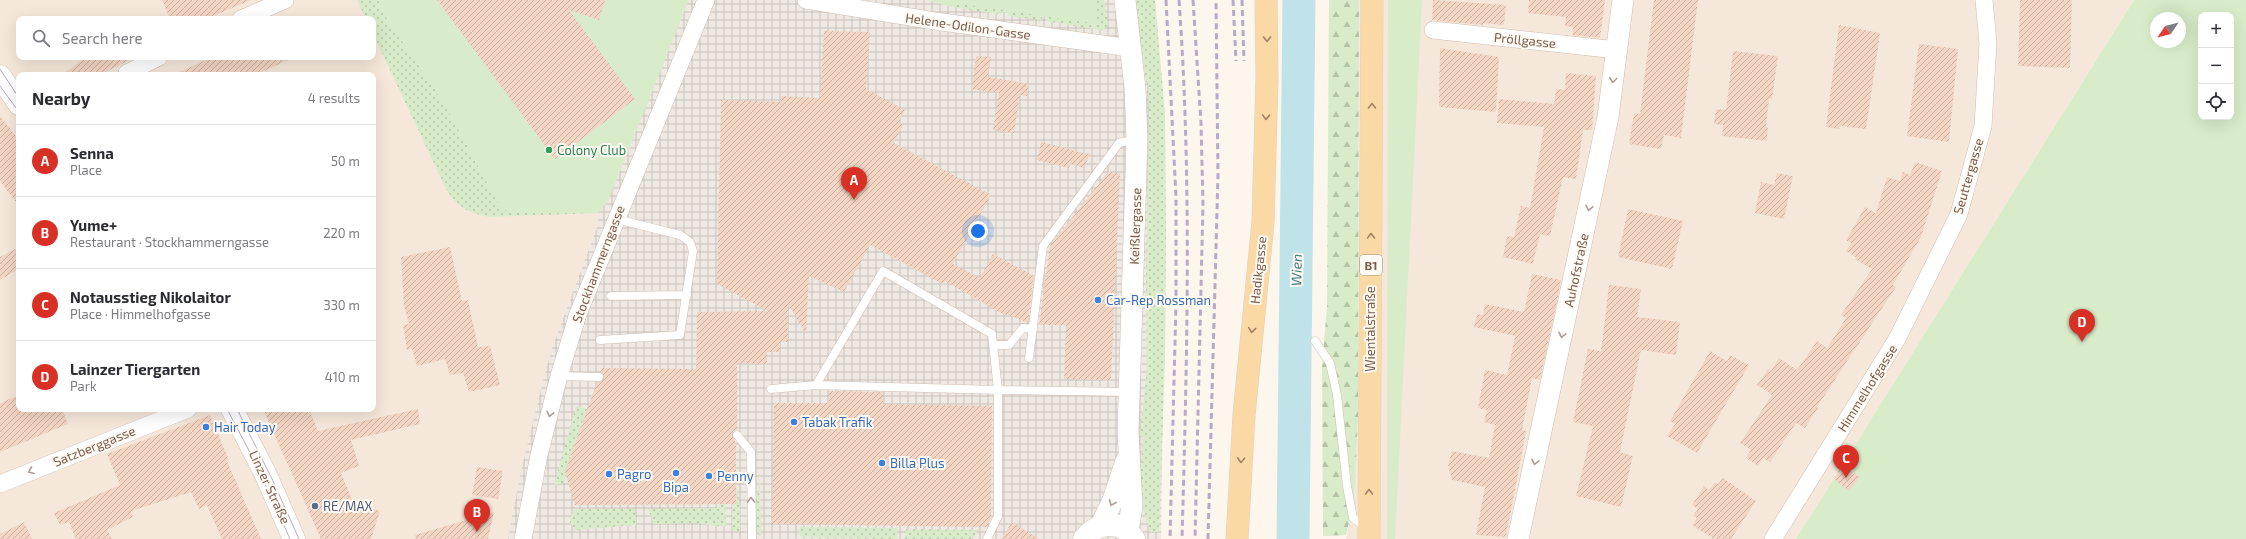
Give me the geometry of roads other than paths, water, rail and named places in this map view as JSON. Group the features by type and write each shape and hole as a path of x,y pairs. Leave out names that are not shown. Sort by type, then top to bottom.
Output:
{"main road":[{"name":"Hadikgasse","path":"1237,539 1244,415 1263,222 1267,78 1266,0"},
{"name":"Wientalstraße","path":"1369,535 1372,0"},
{"path":"0,76 16,100"},
{"name":"Linzer Straße","path":"234,412 265,473 294,539"},
{"path":"1084,539 1090,531 1101,525 1115,524 1131,535"}],"street":[{"path":"248,16 285,0"},
{"name":"Stockhammerngasse","path":"523,539 539,455 559,376 580,308 706,0"},
{"name":"Helene-Odilon-Gasse","path":"806,0 935,21 1131,48"},
{"name":"Keißlergasse","path":"1125,0 1131,48 1137,139 1128,453 1132,487 1131,535"},
{"name":"Auhofstraße","path":"1518,539 1608,117 1623,0"},
{"name":"Seuttergasse","path":"1897,339 1959,214 1983,126 1988,43 1984,0"},
{"name":"Pröllgasse","path":"1433,30 1617,50"},
{"path":"129,72 153,60"},
{"name":"Himmelhofgasse","path":"1773,539 1897,339"},
{"name":"Satzberggasse","path":"0,484 180,412"},
{"name":"Keißlergasse","path":"1101,525 1113,500 1128,453"}],"lane":[{"path":"1029,358 1043,246 1119,143 1137,139"},
{"path":"600,340 680,335 693,251 690,242 680,235 616,219"},
{"path":"816,385 883,271 992,334 998,390 998,516 987,539"},
{"path":"611,296 687,294"},
{"path":"994,345 1009,345 1023,328 1033,329"},
{"path":"1315,341 1330,363 1337,395 1347,486 1353,518 1369,535"},
{"path":"559,376 599,377"},
{"path":"771,389 816,385 1130,392"},
{"path":"737,435 750,452 752,539"}],"waterway":[{"name":"Wien","path":"1293,539 1299,0"}],"tram line":[{"path":"0,69 16,93"},
{"path":"0,86 16,108"},
{"path":"229,412 254,460 290,539"},
{"path":"238,412 273,481 299,539"}],"railway":[{"path":"1166,0 1176,197 1176,303 1170,539"},
{"path":"1179,0 1186,135 1187,202 1187,337 1182,539"},
{"path":"1193,0 1201,123 1203,204 1195,539"},
{"path":"1208,539 1218,175 1216,0"},
{"path":"1233,0 1236,61"},
{"path":"1242,0 1244,61"}],"place":[{"name":"Colony Club","path":"549,150"},
{"name":"Senna","path":"854,200"},
{"name":"Car-Rep Rossman","path":"1098,300"},
{"name":"Lainzer Tiergarten","path":"2082,342"},
{"name":"Tabak Trafik","path":"794,422"},
{"name":"Hair Today","path":"206,427"},
{"name":"Billa Plus","path":"882,463"},
{"name":"Bipa","path":"676,473"},
{"name":"Pagro","path":"609,474"},
{"name":"Penny","path":"709,476"},
{"name":"Notausstieg Nikolaitor","path":"1846,478"},
{"name":"RE/MAX","path":"315,506"},
{"name":"Yume+","path":"477,532"}]}
